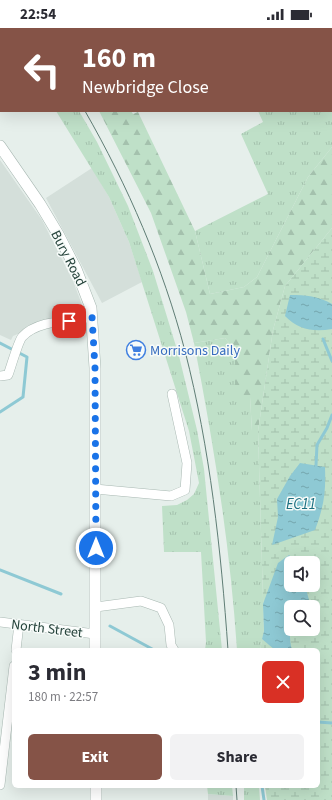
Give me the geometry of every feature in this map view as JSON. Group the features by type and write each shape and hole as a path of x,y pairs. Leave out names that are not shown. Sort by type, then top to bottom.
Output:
{"street":[{"name":"Bury Road","path":"0,146 40,204 58,234 86,292 92,316 95,368 95,648"},
{"path":"0,376 8,375 22,338 35,328 54,322 69,321 92,316"},
{"path":"95,489 172,496 185,490 187,463 172,394"},
{"path":"96,607 141,601 161,608 169,625 171,645 173,648"},
{"name":"North Street","path":"0,622 95,634"},
{"path":"16,648 19,624"},
{"path":"0,785 3,736 12,679"},
{"path":"96,788 96,800"}],"shaded area":[{"path":"0,160 42,220 73,281 84,310 61,316 13,336 11,340 0,335"},
{"path":"92,168 109,197 129,242 142,282 102,303 46,198"},
{"path":"208,794 233,796 233,800 208,800"}],"green space":[{"path":"57,112 80,112 97,142 128,206 153,271 179,356 197,430 204,469 222,648 205,648 201,552 164,552 162,506 177,505 187,500 194,494 199,483 189,431 129,242 109,197"},
{"path":"100,112 132,112 133,114 138,112 195,231 210,294 244,287 257,277 308,177 332,147 332,228 285,286 273,330 258,431 252,431 250,397 235,398 235,350 225,338 194,343 186,312 151,213"},
{"path":"258,112 332,112 332,147 308,177 257,277 244,287 210,294 195,231 268,194 241,134 263,122"},
{"path":"332,228 332,800 267,800 265,788 320,788 320,648 260,648 264,631 258,431 273,330 285,286"},
{"path":"225,338 235,350 235,397 250,397 252,431 258,431 264,631 260,648 237,648 226,534 194,343"},
{"path":"207,788 232,788 233,796 208,794"},
{"path":"244,788 259,788 260,800 244,800"}],"water":[{"path":"290,295 312,296 332,304 332,329 307,329 290,321 285,316"},
{"name":"EC11","path":"300,463 325,467 324,499 315,530 272,545 278,517 277,499 290,476"},
{"path":"284,559 284,592 307,592 309,600 284,600 284,636 290,636 292,648 273,648 262,639 264,631 263,604 278,563"}],"waterway":[{"path":"323,339 332,361"},
{"path":"0,343 27,357 23,397 0,412"},
{"path":"316,465 317,445 327,428 332,415"},
{"path":"0,570 61,594"},
{"path":"110,626 150,648"},
{"path":"320,722 332,723"},
{"path":"262,788 264,800"}],"tram line":[{"path":"86,112 116,168 143,228 166,289 185,351 194,388 208,462 218,537 228,648"},
{"path":"236,788 237,800"}],"place":[{"name":"Morrisons Daily","path":"136,350"}],"route":[{"path":"69,321 92,316 95,368 96,548"}]}
